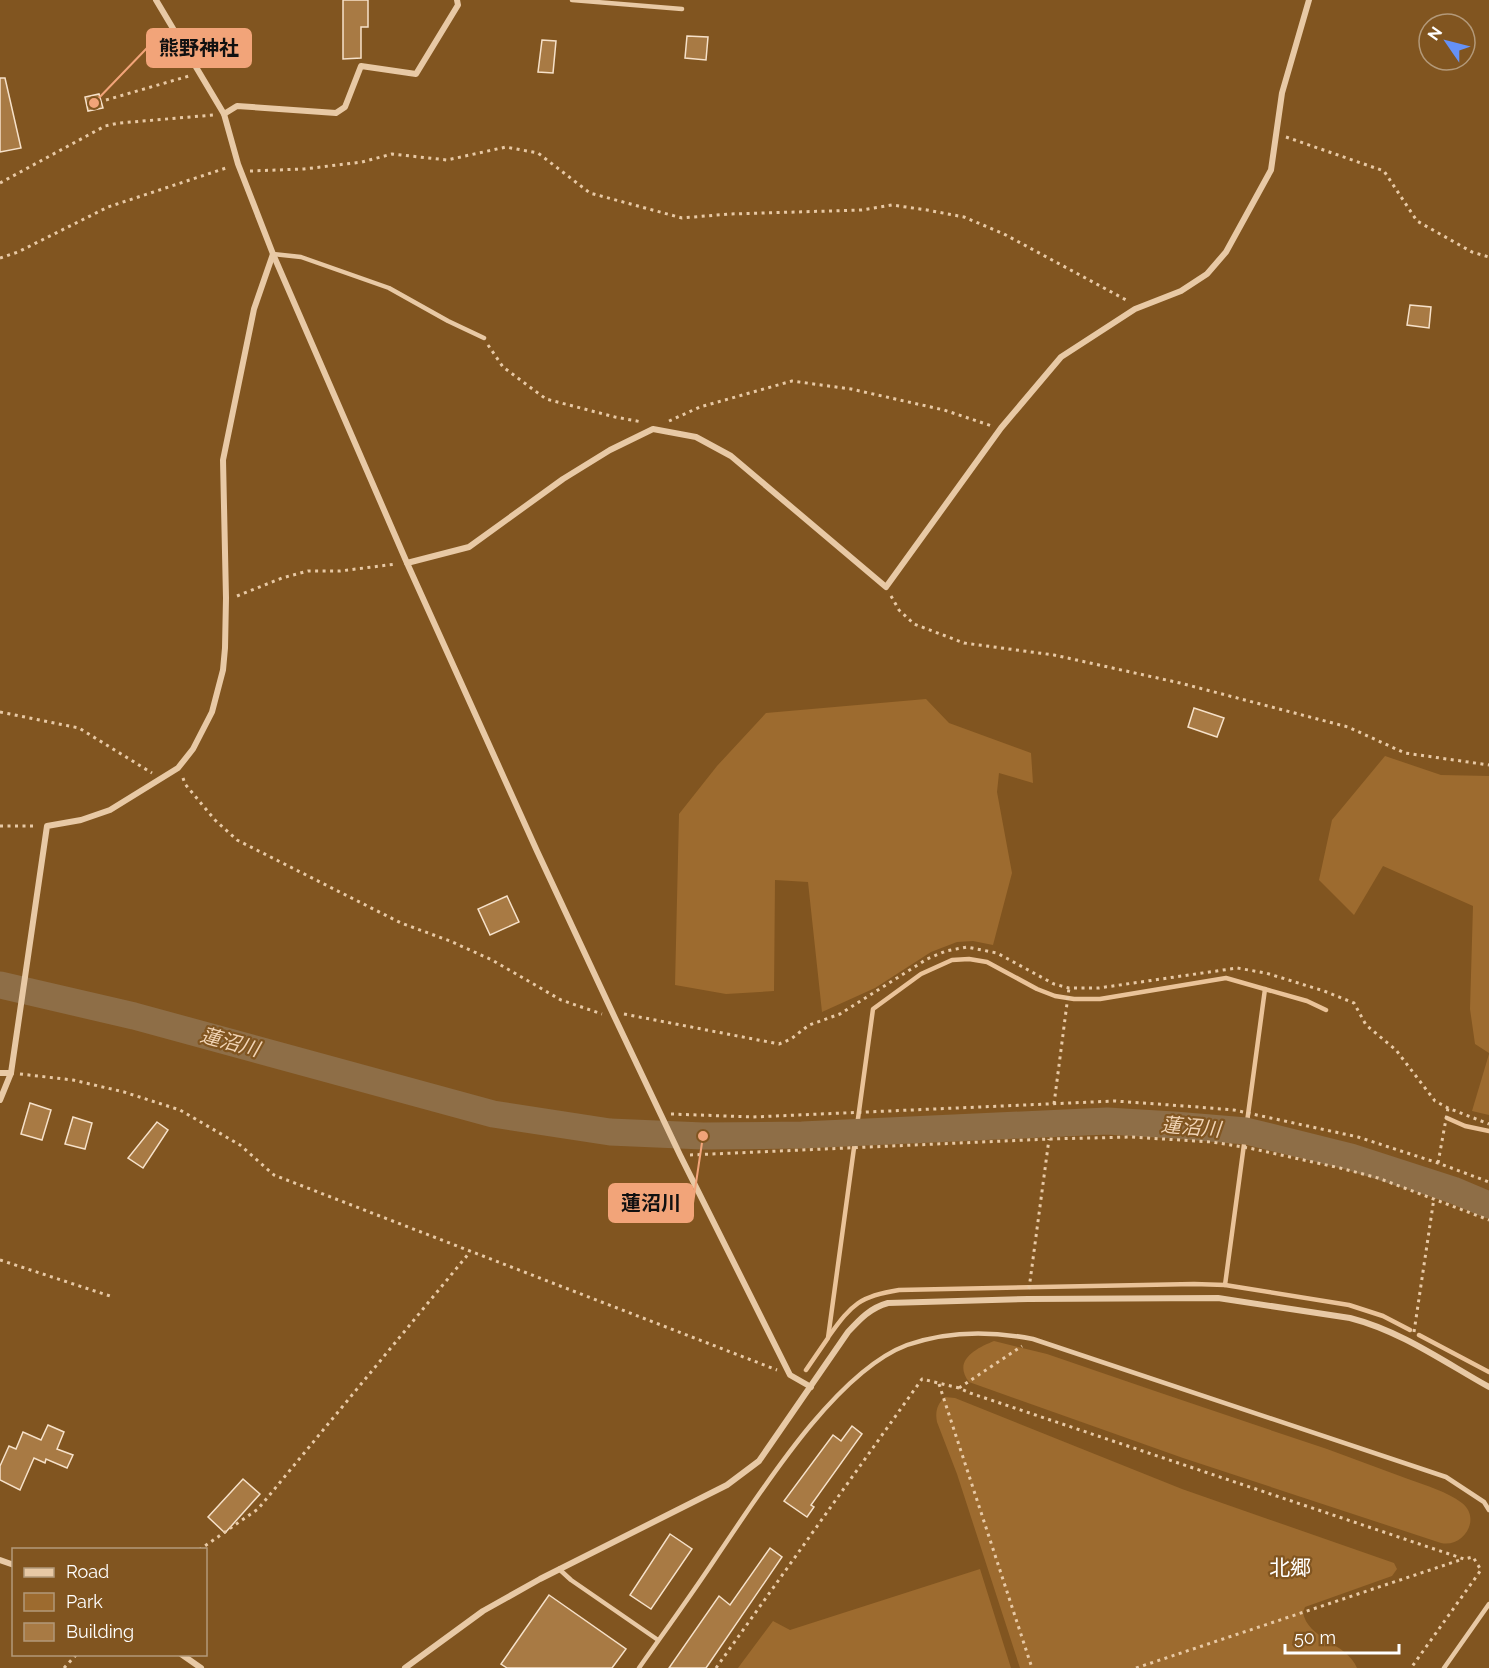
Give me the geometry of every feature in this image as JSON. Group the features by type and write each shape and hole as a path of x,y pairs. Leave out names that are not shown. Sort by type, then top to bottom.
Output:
{"street":[{"path":"156,0 224,114 240,168 273,254 407,563 615,1018 680,1155 790,1375 811,1386"},
{"path":"224,114 237,106 336,113 345,107 361,66 416,74 458,5 457,0"},
{"path":"407,563 470,546 563,479 610,450 653,429 696,437 731,456 886,587 1001,428 1061,357 1135,309 1180,291 1207,274 1226,252 1271,170 1278,134 1282,93 1308,0"},
{"path":"0,1100 11,1073 47,826 81,820 110,810 178,768 193,749 212,712 223,670 226,598 224,460 254,309 273,254"},
{"path":"0,1073 11,1073"},
{"path":"405,1668 483,1611 559,1569 743,1475 759,1461 848,1332 863,1315 879,1305 1028,1299 1218,1298 1350,1318 1371,1324 1412,1343 1489,1387"},
{"path":"184,1656 201,1668"}],"lane":[{"path":"572,0 682,9"},
{"path":"273,254 301,257 389,288 484,338"},
{"path":"639,1668 759,1493 841,1391 883,1358 906,1346 926,1340 987,1333 1033,1339 1446,1477 1484,1502 1489,1510"},
{"path":"559,1569 571,1580 658,1640"},
{"path":"1444,1668 1489,1604"}],"path":[{"path":"105,100 200,73"},
{"path":"0,183 105,126 224,114"},
{"path":"1278,134 1384,171 1417,220 1472,252 1489,257"},
{"path":"0,258 18,252 108,207 240,168 304,169 362,162 392,154 447,160 506,147 538,153 590,193 682,218 730,214 862,210 892,205 964,217 1004,234 1126,300 1135,309"},
{"path":"484,338 502,367 546,399 642,422 653,429 700,407 792,381 851,389 944,410 1001,428"},
{"path":"226,598 238,596 282,578 308,571 340,571 407,563"},
{"path":"886,587 899,610 914,624 964,643 1054,655 1180,683 1348,727 1406,753 1489,765"},
{"path":"0,712 79,728 162,778"},
{"path":"178,768 185,784 215,820 237,840 401,923 492,960 561,1000 615,1018 624,1014 779,1044 792,1039 809,1025 840,1014 927,959 946,951 967,947 997,953 1054,984 1070,988 1099,988 1237,968 1266,973 1354,1003 1366,1025 1396,1050 1435,1101 1489,1124"},
{"path":"0,826 47,826"},
{"path":"1054,1104 1070,988"},
{"path":"11,1073 73,1080 124,1092 180,1110 240,1145 274,1175 790,1375"},
{"path":"660,1113 753,1117 1115,1101 1234,1110 1346,1134 1438,1162 1489,1182"},
{"path":"1438,1162 1448,1108"},
{"path":"680,1155 1049,1139 1131,1137 1212,1142 1340,1168 1434,1198 1489,1220"},
{"path":"1029,1293 1049,1139"},
{"path":"1412,1343 1434,1198"},
{"path":"202,1548 258,1509 470,1252"},
{"path":"0,1260 110,1296"},
{"path":"959,1388 1033,1339"},
{"path":"716,1668 922,1379 959,1388 970,1394 1464,1559"},
{"path":"939,1384 1032,1668"},
{"path":"1136,1668 1473,1557 1481,1570 1411,1668"},
{"path":"64,1668 75,1656"}],"green space":[{"path":"926,699 949,723 1031,753 1033,783 999,773 997,792 1012,873 993,945 973,941 957,942 931,952 875,988 822,1012 808,882 775,880 774,991 726,994 675,985 679,814 717,766 766,713"},
{"path":"1385,756 1441,775 1489,776 1489,1053 1475,1044 1470,1009 1473,906 1383,866 1354,915 1319,880 1332,820"},
{"path":"1489,1054 1489,1115 1472,1111"},
{"path":"994,1341 1047,1354 1327,1449 1436,1489 1462,1503 1468,1510 1470,1524 1463,1537 1449,1543 1441,1543 1183,1458 969,1382 964,1374 965,1361 974,1351"},
{"path":"945,1397 955,1398 1182,1489 1394,1563 1397,1569 1392,1576 1305,1607 1303,1612 1312,1629 1345,1652 1357,1668 1020,1668 957,1474 937,1422 937,1408"},
{"path":"980,1569 1011,1668 738,1668 773,1621 790,1630"}],"building":[{"path":"343,0 368,0 368,27 361,27 361,58 343,59"},
{"path":"687,36 708,37 706,60 685,58"},
{"path":"542,40 556,41 553,73 538,72"},
{"path":"0,78 5,78 21,148 0,152"},
{"path":"99,94 103,108 88,111 85,97"},
{"path":"1410,305 1431,307 1429,328 1407,325"},
{"path":"1194,708 1224,718 1217,737 1188,727"},
{"path":"507,896 519,922 490,935 478,909"},
{"path":"30,1103 51,1110 42,1140 21,1134"},
{"path":"73,1117 92,1123 85,1149 65,1144"},
{"path":"157,1122 168,1130 143,1168 128,1158"},
{"path":"48,1425 64,1432 57,1449 73,1455 67,1468 46,1459 45,1463 34,1458 20,1490 0,1480 0,1466 9,1446 16,1449 23,1432 41,1440"},
{"path":"852,1426 862,1434 811,1505 814,1507 807,1517 784,1501 833,1435 841,1441"},
{"path":"243,1479 260,1494 225,1533 208,1517"},
{"path":"670,1534 692,1549 651,1609 630,1595"},
{"path":"770,1548 782,1557 706,1668 669,1668 719,1596 730,1605"},
{"path":"549,1595 626,1649 612,1668 507,1668 501,1664"}],"waterway":[{"path":"806,1370 828,1338 873,1009 921,974 952,960 969,959 987,962 1055,996 1074,999 1100,999 1226,978 1307,1001 1326,1010"},
{"name":"蓮沼川","path":"0,985 134,1016 493,1114 610,1132 703,1136 802,1135 1107,1121 1174,1125 1246,1131 1351,1157 1453,1190 1489,1205"},
{"path":"1225,1285 1265,989"},
{"path":"1447,1118 1465,1126 1489,1131"},
{"path":"829,1336 844,1316 858,1303 875,1295 899,1290 1194,1284 1225,1285 1349,1305 1383,1316 1410,1330"},
{"path":"1419,1335 1489,1372"}],"place":[{"name":"熊野神社","path":"94,103"},
{"name":"蓮沼川","path":"703,1136"}],"district":[{"name":"北郷","path":"1290,1568"}]}
